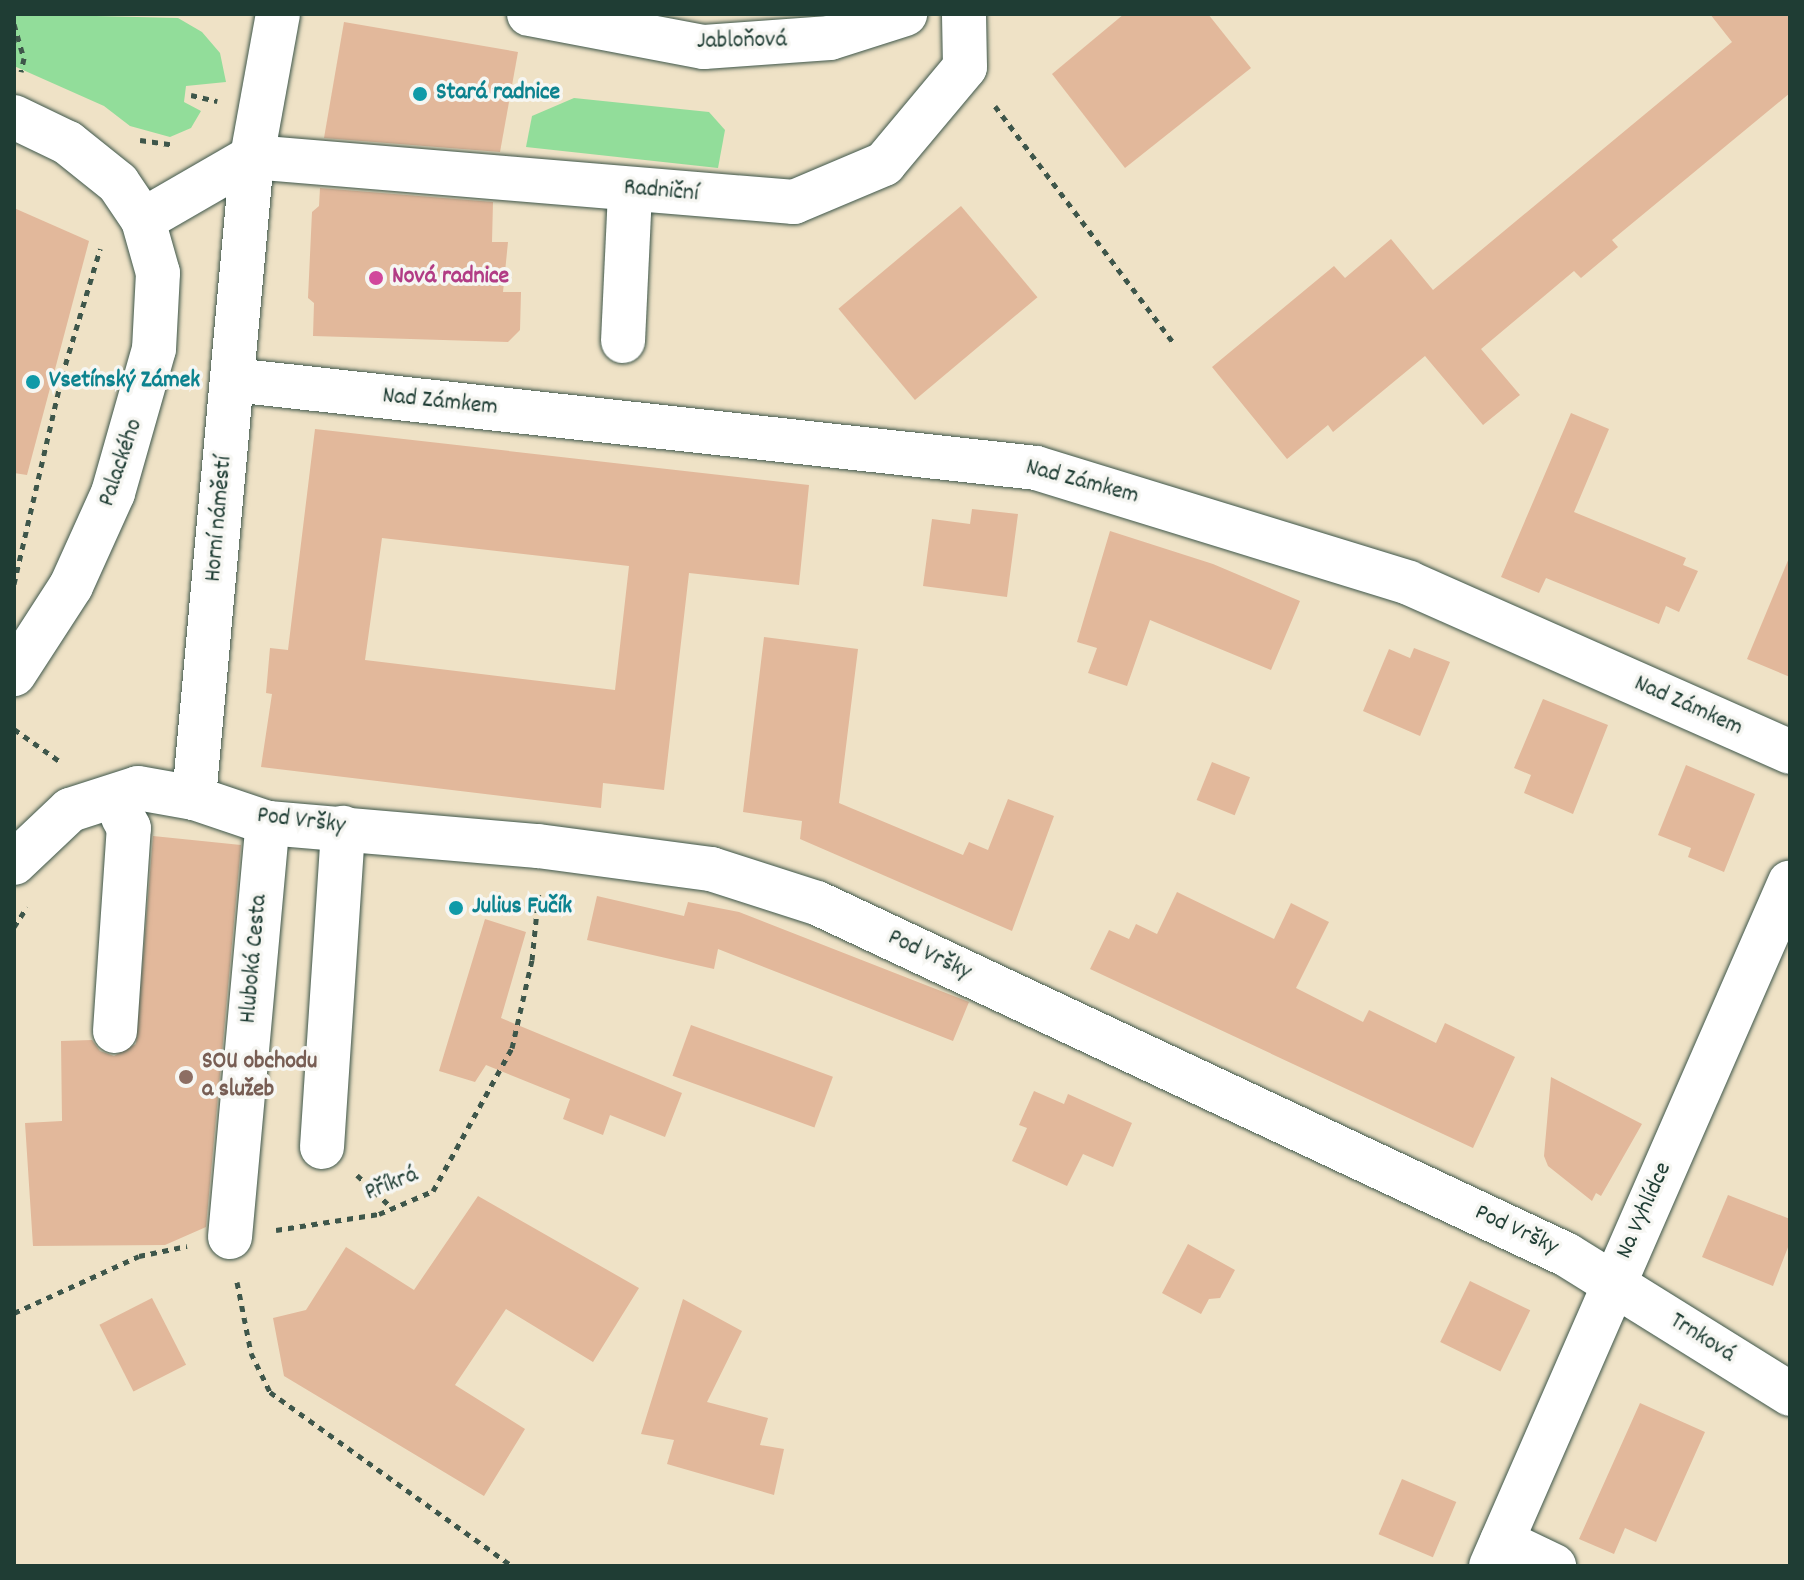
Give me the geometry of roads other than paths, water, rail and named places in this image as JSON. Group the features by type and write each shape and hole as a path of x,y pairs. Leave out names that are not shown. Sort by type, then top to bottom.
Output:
{"street":[{"name":"Horní náměstí","path":"194,798 252,157 278,14"},
{"name":"Jabloňová","path":"529,14 704,47 830,38 905,14"},
{"name":"Radniční","path":"252,157 794,202 884,164 965,67 964,14"},
{"name":"Palackého","path":"14,117 97,163 129,195 143,220 158,273 154,349 145,390 94,540 49,625 14,674"},
{"path":"143,220 252,157"},
{"path":"623,341 630,190"},
{"name":"Nad Zámkem","path":"233,380 1036,468 1409,583 1790,752"},
{"path":"14,863 70,810 118,806 138,788 194,798"},
{"name":"Pod Vršky","path":"194,798 268,823 538,846 711,869 817,903 1567,1255 1613,1283"},
{"path":"115,1031 129,828 118,806"},
{"name":"Hluboká Cesta","path":"233,1258 268,823"},
{"path":"338,1160 343,828"},
{"name":"Na Vyhlídce","path":"1554,1566 1496,1553 1790,882"},
{"name":"Trnková","path":"1613,1283 1790,1394"}],"place":[{"name":"Stará radnice","path":"420,94"},
{"name":"Nová radnice","path":"376,278"},
{"name":"Vsetínský Zámek","path":"33,382"},
{"name":"Julius Fučík","path":"456,908"},
{"name":"SOU obchodu a služeb","path":"186,1077"}]}
